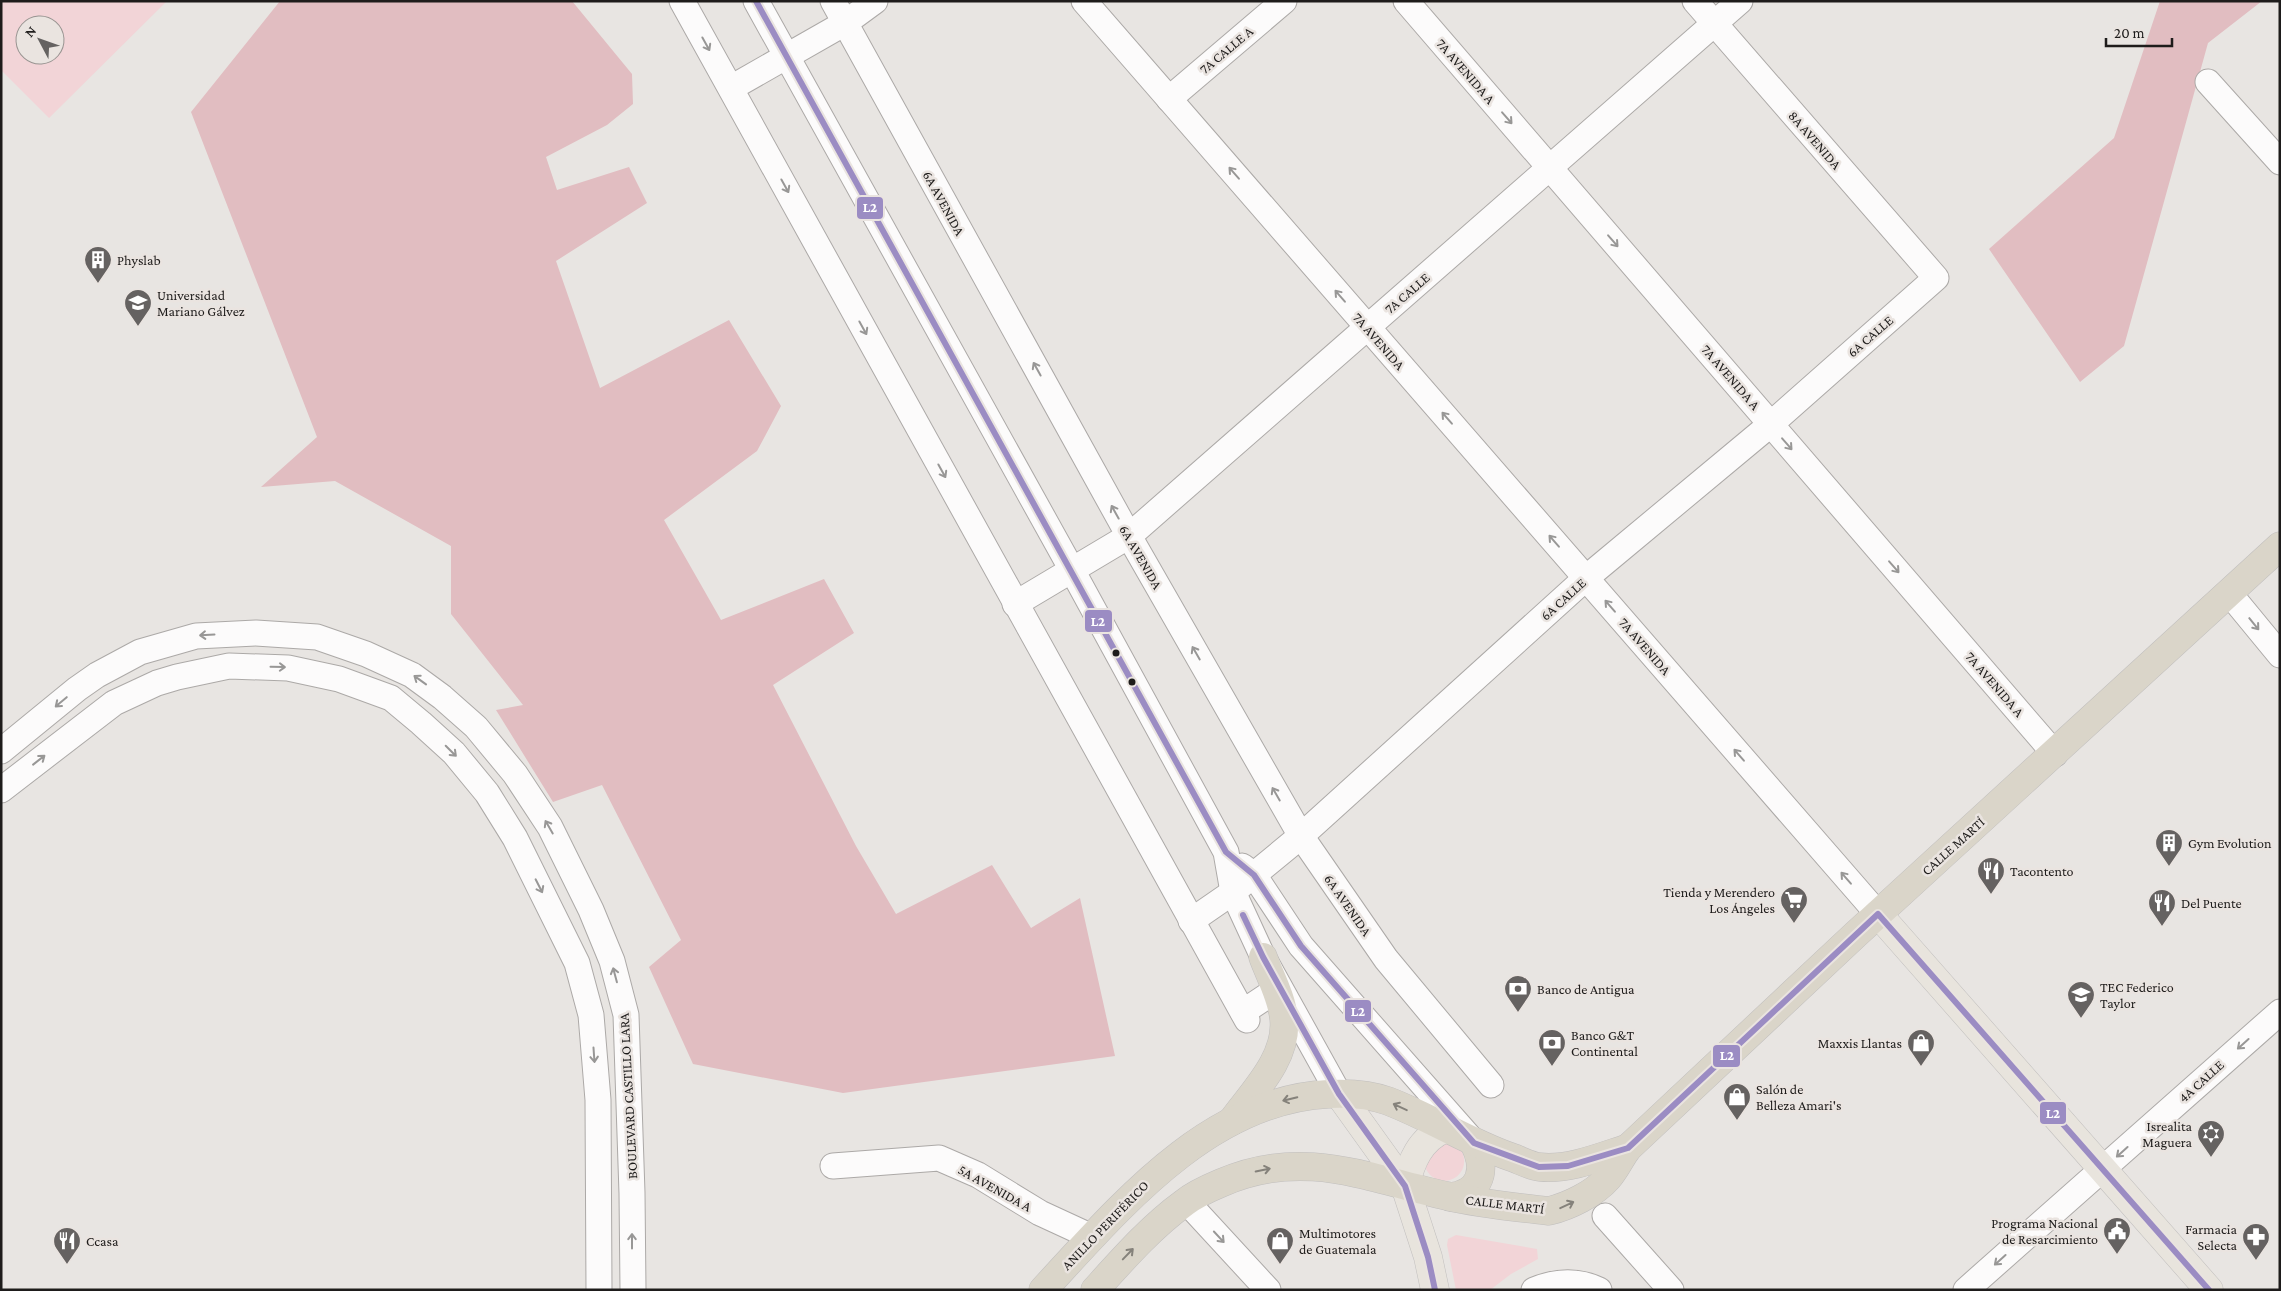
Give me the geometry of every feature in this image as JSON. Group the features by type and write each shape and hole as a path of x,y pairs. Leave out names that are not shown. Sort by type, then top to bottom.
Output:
{"highway":[{"name":"CALLE MARTÍ","path":"1411,1188 1450,1197 1549,1211 1563,1207 1588,1194 1608,1179 1628,1148 1878,914 2280,546"},
{"path":"1228,1125 1271,1068 1280,1050 1284,1021 1276,990 1263,956"},
{"name":"ANILLO PERIFÉRICO","path":"1043,1290 1147,1181 1205,1138 1243,1116 1284,1100 1308,1095 1362,1095 1387,1101 1444,1129"},
{"name":"CALLE MARTÍ","path":"1444,1129 1474,1143 1539,1167 1568,1166 1628,1148"},
{"path":"1450,1197 1460,1196 1470,1190 1480,1175 1481,1157 1474,1143"},
{"path":"1095,1290 1146,1234 1186,1202 1234,1177 1284,1166 1305,1165 1334,1168 1411,1188"}],"main road":[{"name":"7A AVENIDA","path":"1878,914 2209,1290"},
{"path":"1339,1094 1411,1188"},
{"path":"1435,1290 1411,1188 1410,1170 1422,1144 1434,1133 1444,1129"}],"street":[{"path":"682,1 1245,1016 1276,990"},
{"path":"756,1 1072,570 1226,852 1233,892 1263,956 1339,1094"},
{"path":"731,88 787,56 839,12 875,1"},
{"name":"7A AVENIDA","path":"1084,1 1878,914"},
{"name":"7A CALLE A","path":"1169,99 1284,1"},
{"name":"7A AVENIDA A","path":"1406,1 2055,754"},
{"name":"8A AVENIDA","path":"1695,1 1936,278"},
{"name":"7A CALLE","path":"1015,604 1129,536 1740,1"},
{"name":"6A AVENIDA","path":"839,12 1129,536 1301,836 1386,959 1491,1085"},
{"path":"2208,82 2280,162"},
{"name":"6A CALLE","path":"1191,920 1233,892 1301,836 1586,578 1770,424 1936,278"},
{"path":"2229,593 2280,655"},
{"name":"BOULEVARD CASTILLO LARA","path":"1,751 97,675 140,652 196,636 256,632 317,637 358,651 412,675 442,697 476,727 515,774 550,827 591,910 612,961 626,1015 633,1290"},
{"path":"5,780 114,703 157,683 229,666 288,668 339,680 391,698 421,723 454,753 487,793 515,838 577,963 591,1015 598,1100 599,1290"},
{"path":"97,675 114,703"},
{"path":"421,723 442,697"},
{"path":"1226,852 1254,875 1301,946 1474,1143"},
{"name":"4A CALLE","path":"1966,1290 2280,1012"},
{"path":"591,1015 626,1015"},
{"name":"5A AVENIDA A","path":"833,1166 939,1158 978,1175 1040,1213 1092,1237"},
{"path":"1186,1202 1268,1290"},
{"path":"1604,1216 1671,1290"},
{"path":"1534,1290 1556,1283 1569,1282 1599,1290"}],"shaded area":[{"path":"1,1 167,1 49,118 1,70"},
{"path":"280,1 572,1 632,74 633,104 607,125 546,157 557,190 629,167 647,203 556,261 600,388 729,320 781,406 757,451 664,520 721,620 824,579 854,633 773,685 856,846 896,914 992,865 1031,928 1080,898 1115,1056 843,1093 693,1064 649,967 681,940 602,785 553,802 496,710 523,705 451,614 451,546 335,481 261,487 317,437 191,112"},
{"path":"2160,1 2262,1 2208,43 2124,346 2080,382 1989,249 2114,138"},
{"path":"1443,1141 1461,1149 1464,1160 1463,1168 1458,1175 1444,1181 1436,1179 1429,1173 1424,1164"},
{"path":"1456,1235 1537,1249 1538,1259 1511,1274 1490,1290 1456,1290 1447,1245 1448,1239"}],"transit line":[{"name":"L2","path":"756,1 1226,852 1254,875 1301,946 1474,1143 1539,1167 1568,1166 1628,1148 1878,914 2209,1290"},
{"name":"L2","path":"1243,915 1263,957 1339,1094 1405,1186 1428,1257 1435,1290"}],"place":[{"name":"Physlab","path":"98,284"},
{"name":"Universidad Mariano Gálvez","path":"138,327"},
{"name":"Gym Evolution","path":"2169,867"},
{"name":"Tacontento","path":"1991,895"},
{"name":"Tienda y Merendero Los Ángeles","path":"1794,924"},
{"name":"Del Puente","path":"2162,927"},
{"name":"Banco de Antigua","path":"1518,1013"},
{"name":"TEC Federico Taylor","path":"2081,1019"},
{"name":"Banco G&T Continental","path":"1552,1067"},
{"name":"Maxxis Llantas","path":"1921,1067"},
{"name":"Salón de Belleza Amari's","path":"1737,1121"},
{"name":"Isrealita Maguera","path":"2211,1158"},
{"name":"Programa Nacional de Resarcimiento","path":"2117,1255"},
{"name":"Farmacia Selecta","path":"2256,1261"},
{"name":"Ccasa","path":"67,1265"},
{"name":"Multimotores de Guatemala","path":"1280,1265"}]}
